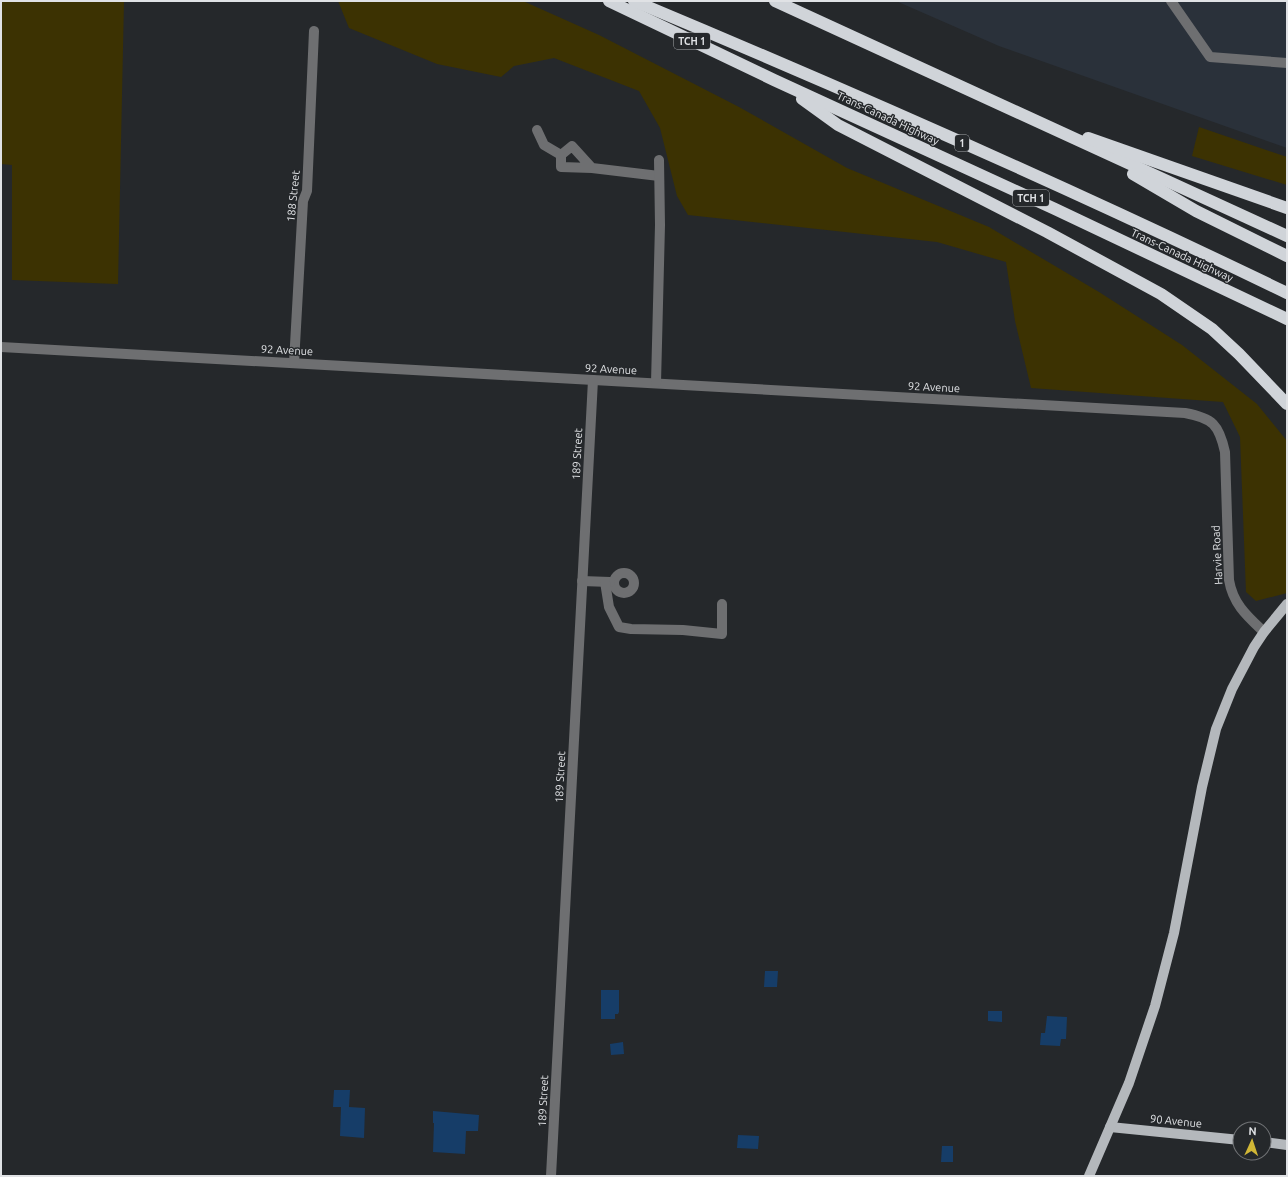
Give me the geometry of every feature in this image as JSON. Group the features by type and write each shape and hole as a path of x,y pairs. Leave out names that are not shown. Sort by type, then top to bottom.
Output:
{"highway":[{"name":"Trans-Canada Highway","path":"609,1 774,80 1055,209 1287,319"},
{"name":"Trans-Canada Highway","path":"634,1 1063,187 1185,243 1287,293"},
{"path":"775,1 1020,115 1287,236"},
{"path":"774,80 838,125 1047,232 1166,297 1226,341 1287,404"},
{"path":"1020,115 1287,208"},
{"path":"1080,142 1196,211 1287,256"}],"main road":[{"path":"1089,1176 1129,1084 1155,1006 1174,933 1211,748 1223,711 1243,668 1264,632 1287,604"},
{"name":"90 Avenue","path":"1110,1126 1232,1139"},
{"path":"1272,1143 1287,1145"}],"street":[{"path":"1171,1 1210,58 1287,62"},
{"name":"188 Street","path":"294,363 303,202 307,191 314,31"},
{"path":"537,130 544,145 561,155"},
{"path":"561,155 572,146 592,168"},
{"path":"561,155 561,167 592,168 659,176"},
{"path":"656,383 660,232 659,160"},
{"name":"92 Avenue","path":"1,347 1185,413 1197,415 1216,426"},
{"name":"189 Street","path":"551,1176 593,380"},
{"name":"Harvie Road","path":"1216,426 1222,438 1225,452 1229,580 1231,591 1243,612 1264,632"},
{"path":"582,581 610,582 609,607 618,627 631,629 683,630 722,634 722,604"}],"shaded area":[{"path":"1,1 124,1 118,284 12,280 12,165 1,164"},
{"path":"338,1 523,1 599,35 739,107 847,168 989,227 1099,292 1182,345 1257,404 1287,441 1287,593 1256,601 1246,592 1240,437 1223,402 1031,388 1015,321 1006,262 937,242 688,215 677,196 660,128 639,91 554,58 514,66 501,77 437,64 349,28"},
{"path":"896,1 1287,1 1287,148 999,46"},
{"path":"1199,127 1287,157 1287,185 1192,156"}],"building":[{"path":"765,971 778,971 777,987 764,987"},
{"path":"601,990 619,990 619,1012 618,1014 615,1014 615,1019 601,1019"},
{"path":"988,1011 1002,1011 1002,1022 988,1021"},
{"path":"1047,1016 1067,1017 1066,1039 1061,1039 1060,1046 1040,1045 1041,1033 1045,1033"},
{"path":"623,1042 624,1054 611,1055 610,1044"},
{"path":"334,1090 350,1090 349,1107 365,1108 364,1138 340,1136 341,1107 333,1107"},
{"path":"433,1111 479,1115 478,1131 466,1131 465,1154 433,1152"},
{"path":"738,1135 759,1136 758,1149 737,1148"},
{"path":"942,1146 953,1146 953,1162 941,1162"}]}
